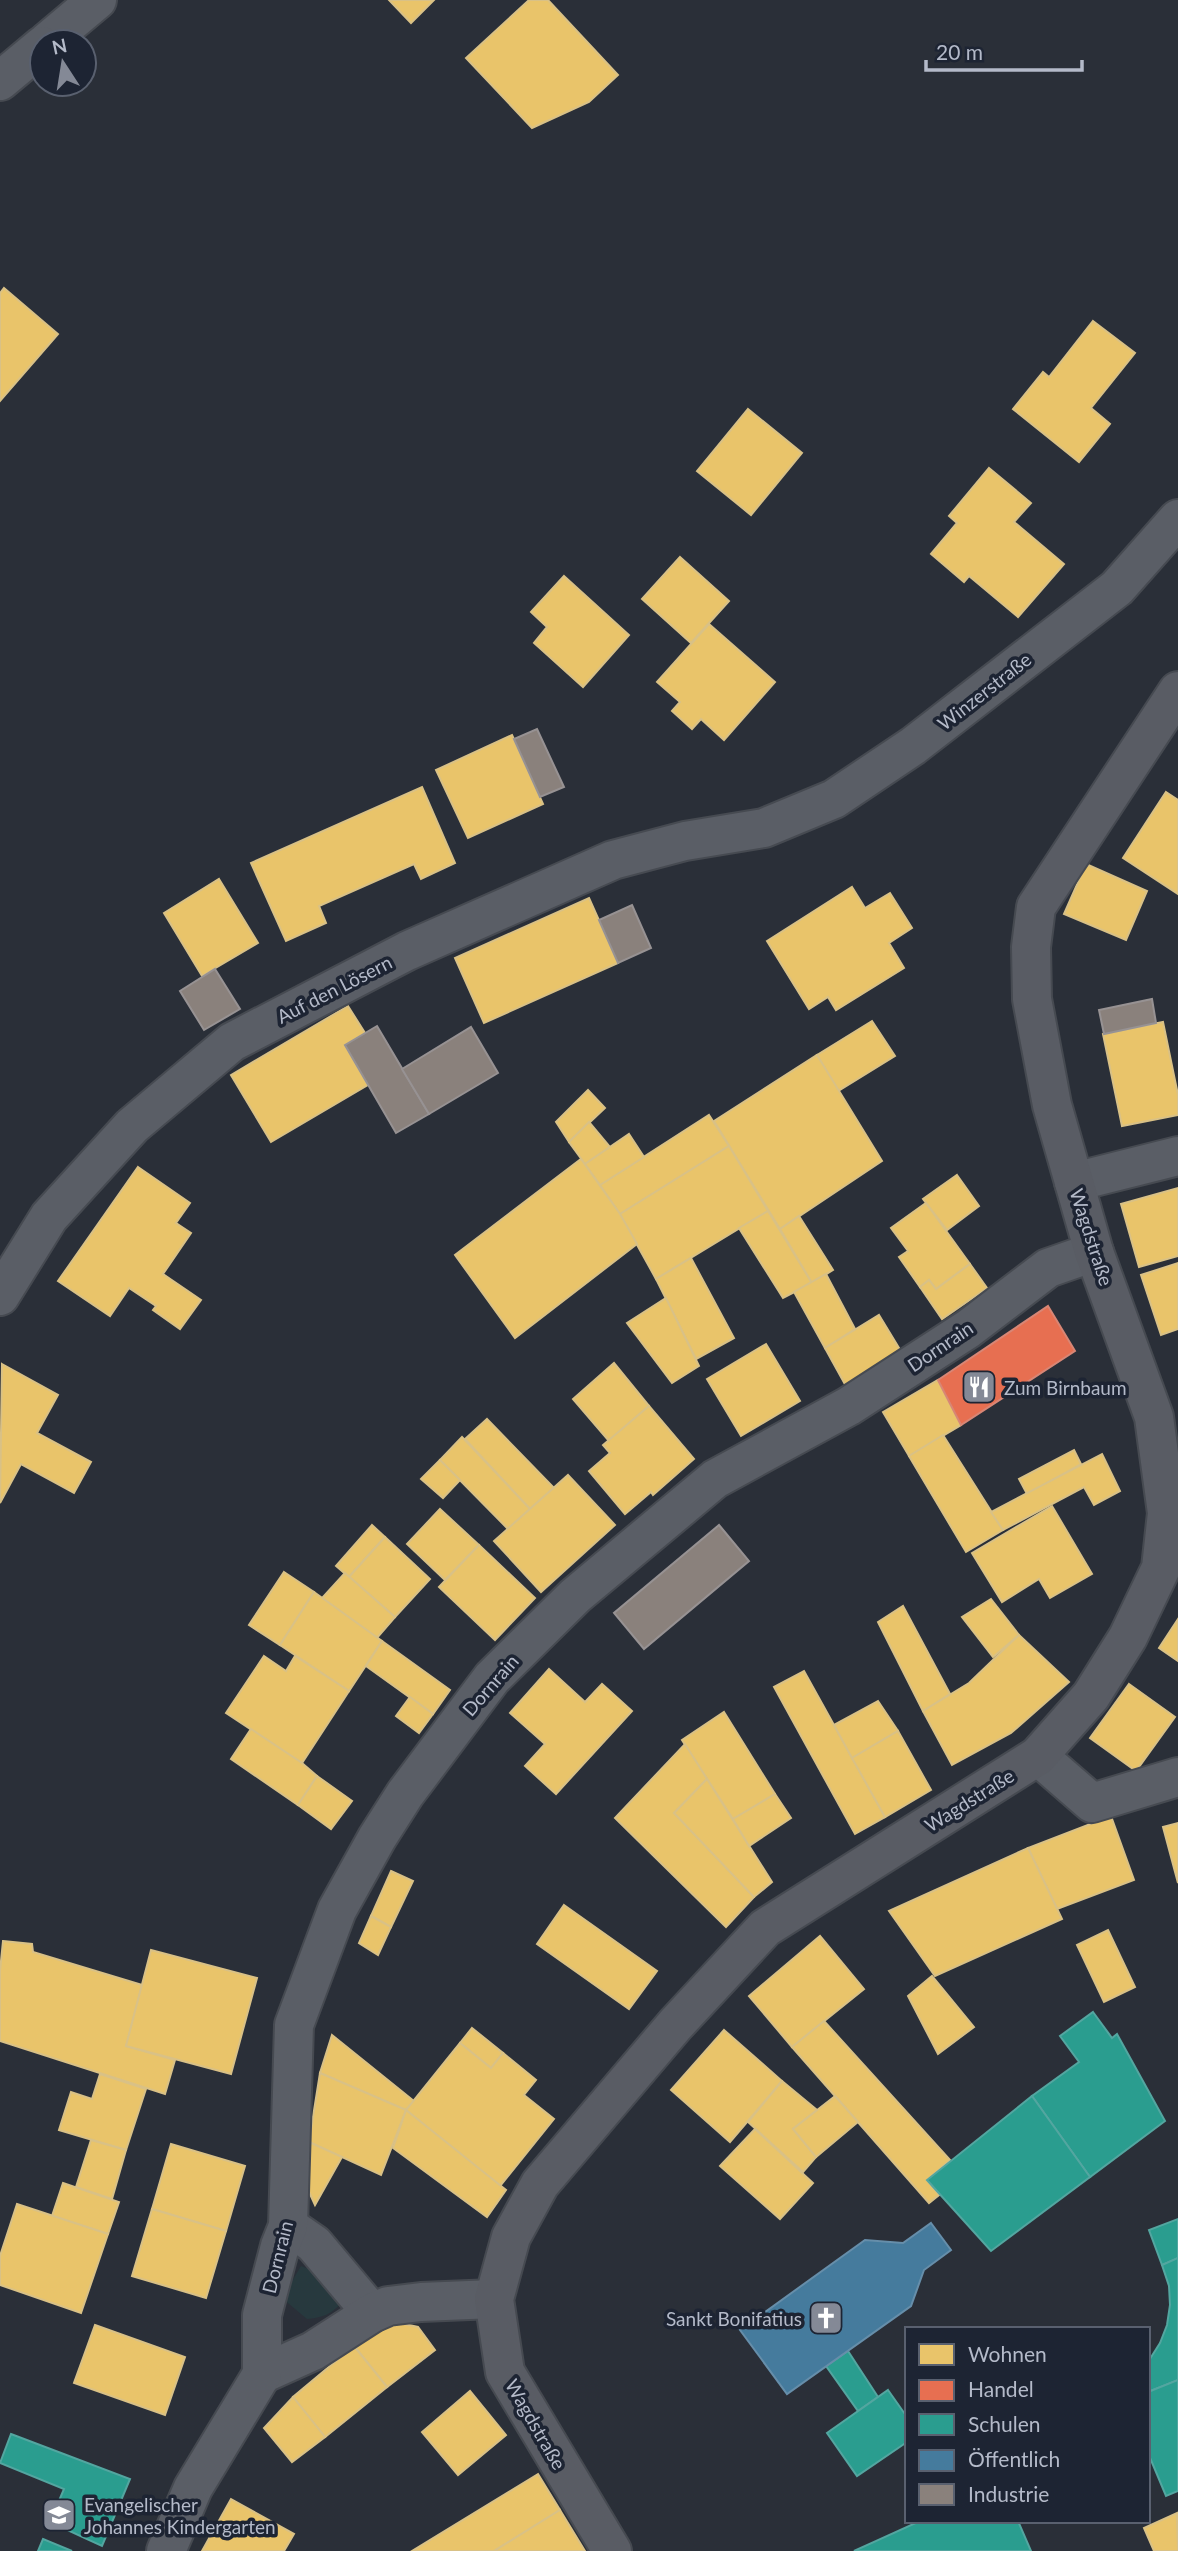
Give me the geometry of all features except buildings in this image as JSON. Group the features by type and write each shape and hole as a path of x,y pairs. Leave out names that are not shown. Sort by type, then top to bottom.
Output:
{"street":[{"path":"64,28 97,0"},
{"path":"0,81 28,58"},
{"name":"Winzerstraße","path":"764,828 834,799 913,746 1117,588 1178,519"},
{"name":"Wagdstraße","path":"612,2551 505,2372 494,2299 511,2237 540,2184 675,2025 765,1928 1038,1756 1091,1696 1128,1637 1161,1568 1167,1513 1154,1417 1094,1252 1052,1105 1032,999 1031,947 1036,907 1178,691"},
{"name":"Auf den Lösern","path":"0,1296 49,1217 122,1136 232,1042 407,951 612,860 685,841 764,828"},
{"path":"1074,1182 1178,1156"},
{"name":"Dornrain","path":"262,2374 262,2315 288,2226 294,2025 338,1910 377,1838 405,1794 492,1678 575,1596 715,1479 849,1406 968,1329 1048,1268 1094,1252"},
{"path":"1038,1756 1092,1803 1178,1777"},
{"path":"288,2226 314,2244 372,2313"},
{"path":"166,2551 193,2488 262,2374 313,2351 372,2313 388,2306 494,2299"}],"shaded area":[{"path":"301,2266 314,2271 342,2302 322,2316 307,2319 282,2298"}],"place":[{"name":"Zum Birnbaum","path":"979,1387"},
{"name":"Sankt Bonifatius","path":"826,2318"},
{"name":"Evangelischer Johannes Kindergarten","path":"59,2515"}]}
